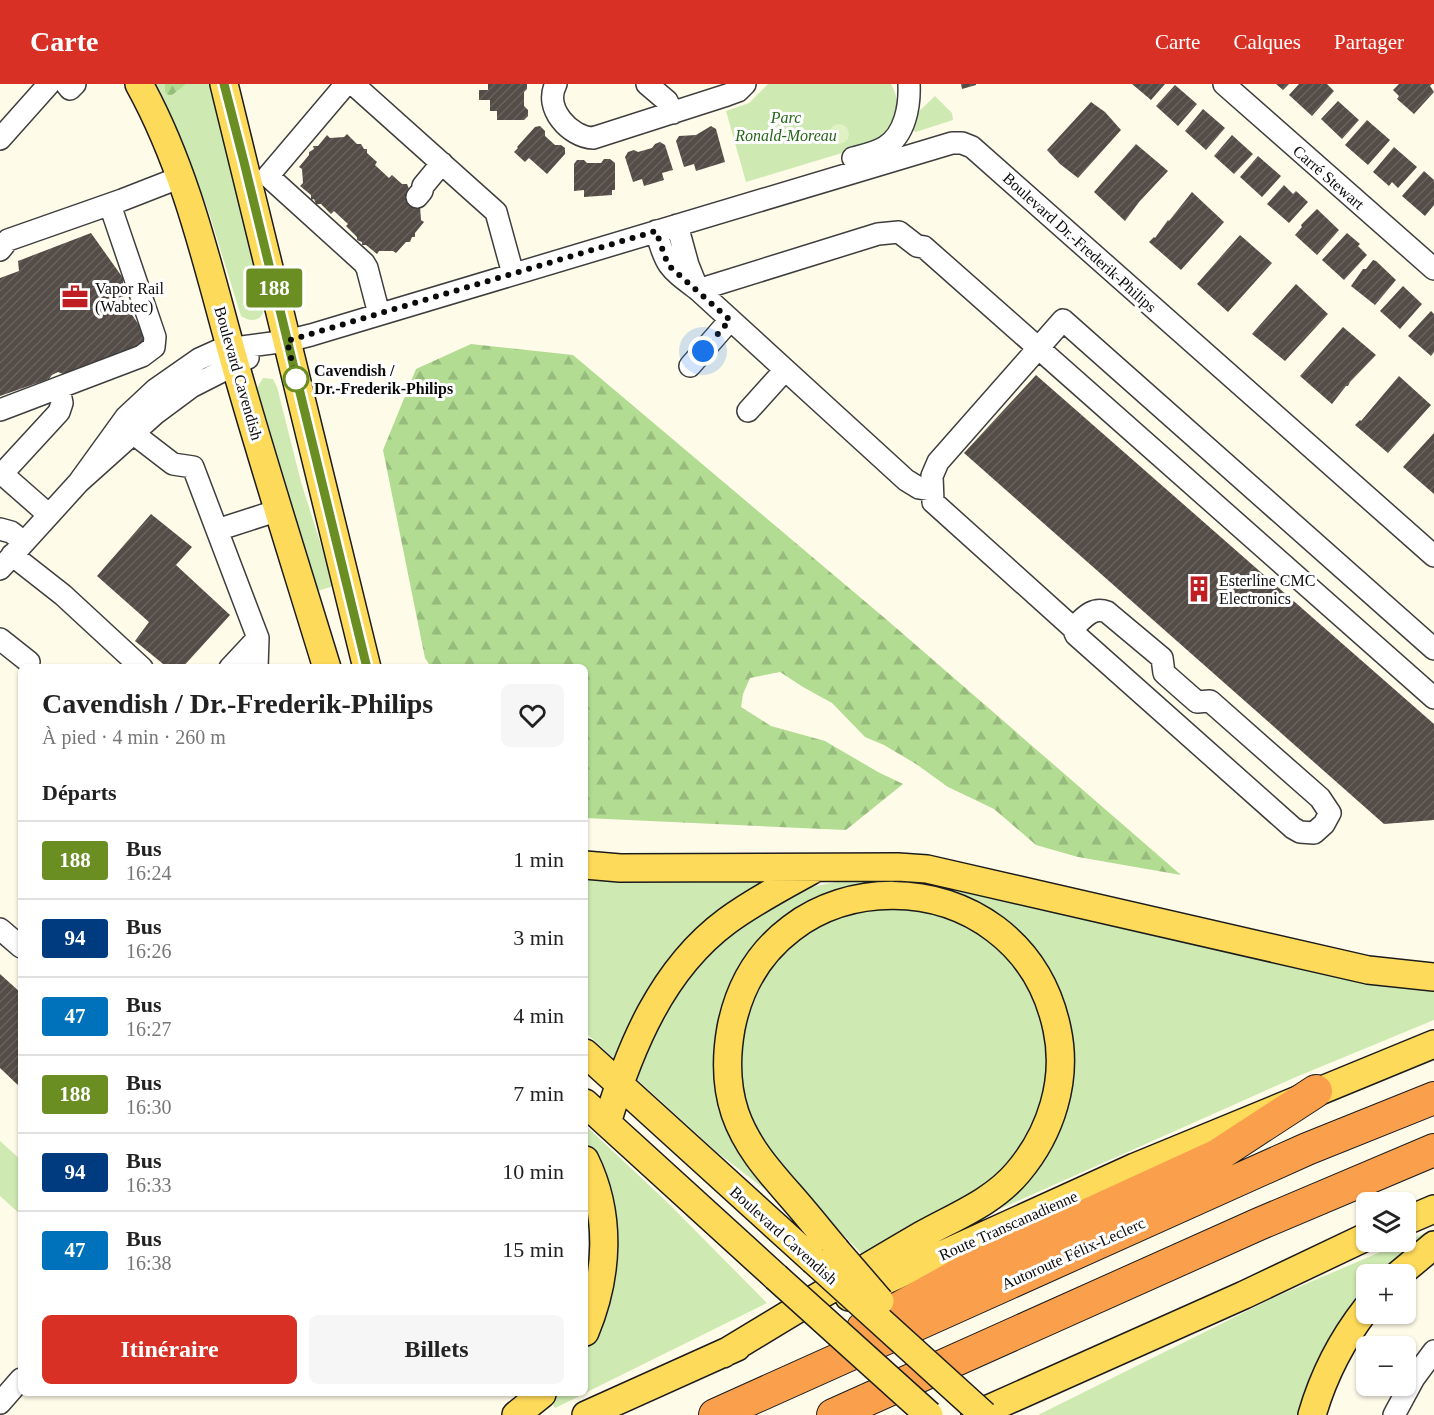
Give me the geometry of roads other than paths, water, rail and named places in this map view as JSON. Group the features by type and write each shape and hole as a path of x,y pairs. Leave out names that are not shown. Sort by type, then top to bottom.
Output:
{"highway":[{"path":"709,1415 969,1269 1218,1155 1316,1091"},
{"name":"Autoroute Félix-Leclerc","path":"715,1415 1307,1149 1434,1098"},
{"path":"833,1415 1335,1190 1434,1150"},
{"path":"861,1415 995,1342"}],"main road":[{"name":"Boulevard Cavendish","path":"139,84 166,139 181,177 326,664"},
{"path":"224,84 258,178 287,341 366,664"},
{"path":"358,631 378,664"},
{"path":"588,865 620,868 898,867 927,869 1368,970 1434,977"},
{"path":"607,1123 626,1066 677,969 726,921 815,868"},
{"path":"723,1354 924,1234 990,1198 1017,1173 1041,1139 1057,1098 1060,1078 1059,1036 1050,1003 1033,969 1006,937 974,915 941,902 904,896 865,897 826,908 790,930 760,962 740,996 734,1015 728,1055 728,1078 731,1098 744,1134 824,1255 955,1389 984,1415"},
{"name":"Route Transcanadienne","path":"586,1415 1135,1167 1434,1044"},
{"name":"Boulevard Cavendish","path":"588,1056 619,1085 824,1255"},
{"path":"588,1106 929,1415"},
{"path":"588,1169 600,1203 604,1246 599,1289 588,1323"},
{"path":"1416,1217 1434,1209"},
{"path":"975,1415 1356,1243"},
{"path":"1411,1264 1434,1245"},
{"path":"1312,1415 1335,1358 1357,1324"},
{"path":"842,1337 907,1415"},
{"path":"516,1415 540,1396"}],"street":[{"path":"0,139 49,84"},
{"path":"66,84 70,89 75,84"},
{"path":"346,84 258,178 364,263 379,314"},
{"path":"353,84 496,212 513,274"},
{"path":"556,84 551,102 554,111 576,133 585,138 602,137 732,93 745,84"},
{"path":"647,84 667,101 673,113"},
{"name":"Boulevard Dr.-Frederik-Philips","path":"656,231 686,209 880,149 893,140 907,113 909,84"},
{"name":"Carré Stewart","path":"1224,84 1434,269"},
{"name":"Boulevard Dr.-Frederik-Philips","path":"12,555 79,482 181,393 233,356 952,143 968,144 1434,556"},
{"path":"417,198 423,186 442,164"},
{"path":"0,250 8,240 110,205 181,177"},
{"path":"0,410 142,356 154,347 155,337 110,205"},
{"path":"677,225 688,265 698,290"},
{"path":"656,231 668,265 906,480 919,488 931,490"},
{"path":"698,290 872,236 895,231 906,236 917,246 924,247 1434,699"},
{"path":"690,366 730,320"},
{"path":"1073,628 1092,612 1102,610 1107,612 1162,658 1164,673 1197,702 1210,701 1320,798 1330,813 1324,824 1314,833 1300,832 1293,828 1076,636 1073,628 933,502 931,490 934,469 1063,320 1434,649"},
{"name":"Boulevard Dr.-Frederik-Philips","path":"79,482 118,425 140,403 176,374 212,352 233,356"},
{"path":"748,411 784,369"},
{"path":"49,515 1,473 59,412 62,403 59,388"},
{"path":"134,434 173,464 193,467 258,639 256,664"},
{"path":"217,530 279,510"},
{"path":"0,529 11,532 12,555 63,595 138,664"},
{"path":"0,639 29,662"},
{"path":"234,664 258,639"},
{"path":"0,929 18,944"},
{"path":"1394,1415 1414,1378 1434,1351"},
{"path":"0,1403 18,1382"}],"place":[{"name":"Vapor Rail (Wabtec)","path":"75,297"},
{"name":"Cavendish / Dr.-Frederik-Philips","path":"296,379"},
{"name":"Esterline CMC Electronics","path":"1199,589"}],"park label":[{"name":"Parc Ronald-Moreau","path":"786,126"}]}
